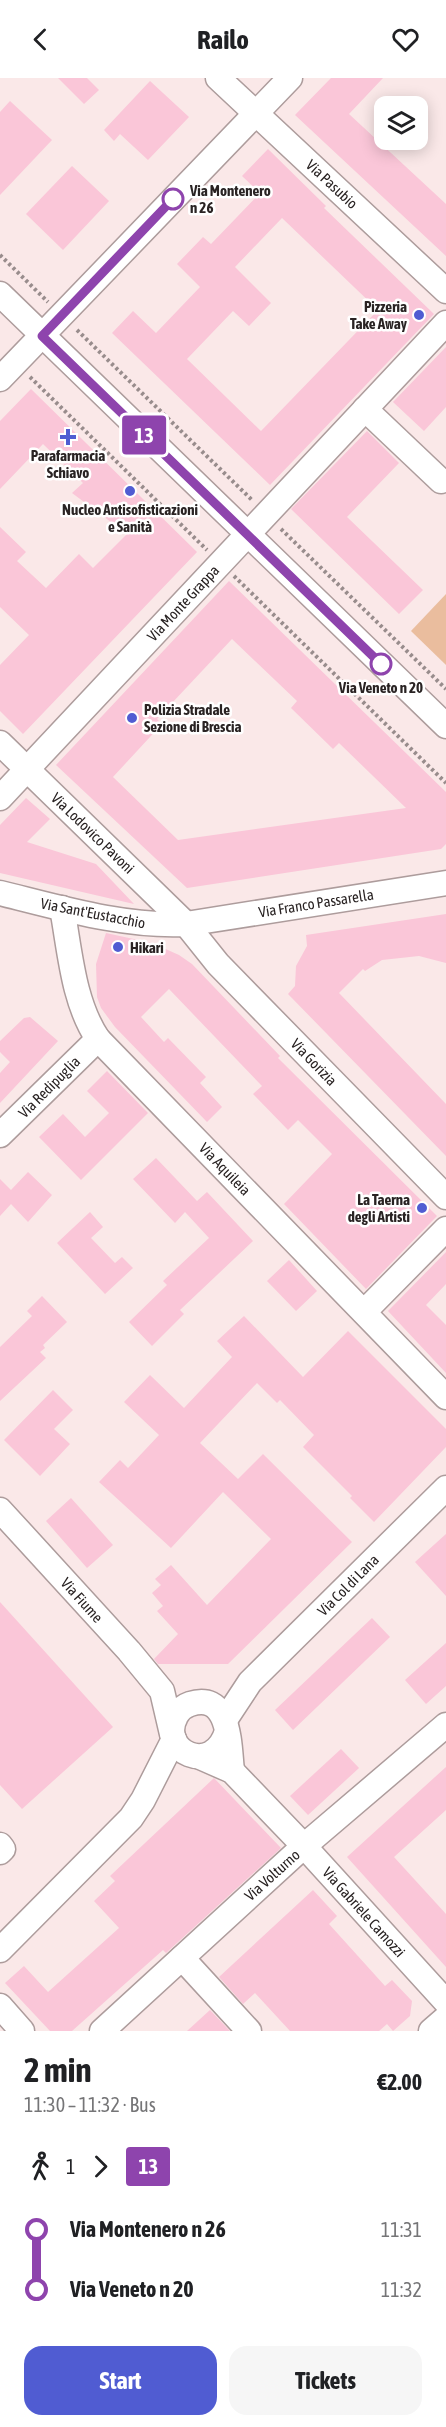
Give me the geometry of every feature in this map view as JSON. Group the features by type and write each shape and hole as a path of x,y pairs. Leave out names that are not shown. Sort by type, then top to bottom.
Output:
{"street":[{"name":"Via Pasubio","path":"218,78 446,291"},
{"path":"0,379 290,78"},
{"path":"0,294 246,535 446,726"},
{"name":"Via Monte Grappa","path":"0,798 446,323"},
{"path":"365,409 441,482"},
{"name":"Via Lodovico Pavoni","path":"0,743 186,924"},
{"name":"Via Franco Passarella","path":"186,924 446,883"},
{"name":"Via Sant'Eustacchio","path":"0,892 131,923 186,924"},
{"name":"Via Aquileia","path":"62,908 80,1001 88,1023 98,1038 446,1397"},
{"name":"Via Gorizia","path":"186,924 218,964 446,1197"},
{"name":"Via Redipuglia","path":"0,1136 98,1038"},
{"path":"364,1312 446,1229"},
{"name":"Via Col di Lana","path":"226,1726 250,1682 446,1488"},
{"name":"Via Fiume","path":"0,1510 129,1651 162,1691 173,1736"},
{"name":"Via Col di Lana","path":"202,1703 250,1682"},
{"path":"162,1691 219,1710 226,1726 231,1771"},
{"path":"197,1757 184,1752 176,1744 173,1736 173,1722 178,1712 187,1705 202,1703"},
{"name":"Via Volturno","path":"102,2031 304,1846 446,1725"},
{"path":"152,1784 197,1757 216,1751 224,1742 226,1726"},
{"path":"0,1950 130,1818 152,1784 173,1736"},
{"name":"Via Gabriele Camozzi","path":"197,1757 231,1771 304,1846 446,2002"},
{"path":"0,1845 3,1849 0,1852"},
{"path":"182,1958 249,2031"},
{"path":"0,2006 22,2031"},
{"path":"431,2031 446,2018"}],"path":[{"path":"0,255 446,689"}],"shaded area":[{"path":"446,594 446,665 411,631"}],"building":[{"path":"58,78 87,78 99,90 84,104"},
{"path":"331,78 383,78 349,114 374,137 374,150 388,150 446,204 446,256 295,115"},
{"path":"150,81 189,117 148,160 120,134 114,141 104,130"},
{"path":"10,101 52,140 0,195 0,112"},
{"path":"268,149 326,206 324,208 434,314 270,485 112,333 133,311 156,333 200,287 177,264 203,237 211,244 260,193 242,176","holes":["282,218 378,310 261,431 187,359 233,311 249,326 271,303 235,267"]},
{"path":"72,166 109,201 63,250 26,214"},
{"path":"446,347 446,407 424,431 393,402"},
{"path":"31,389 197,552 23,734 0,711 0,665 29,635 0,607 0,527 26,552 17,561 46,588 79,554 93,568 127,534 72,493 83,483 43,444 0,489 0,421"},
{"path":"367,431 399,463 347,517 423,590 399,614 291,509"},
{"path":"229,581 446,792 446,844 441,849 187,888 56,765","holes":["232,639 297,701 291,708 333,749 339,743 406,808 178,840 113,777 162,724 157,719"]},
{"path":"26,798 50,819 27,842 96,864 134,904 0,873 0,825"},
{"path":"446,914 446,963 419,956 382,960 365,971 363,969 339,993 446,1104 446,1156 288,994 295,986 296,966 307,946 306,935"},
{"path":"106,933 152,943 179,955 192,964 280,1056 278,1058 437,1216 366,1289 284,1204 332,1154 298,1120 288,1130 253,1094 262,1086 169,989 141,1017 164,1042 168,1038 206,1077 200,1083 222,1107 207,1122 115,1027 101,1008 97,997 96,964"},
{"path":"30,1017 58,1041 0,1103 0,1073 10,1062 0,1052 0,1041 24,1018"},
{"path":"107,1071 148,1113 81,1180 39,1137 63,1114 85,1137 109,1113 87,1091"},
{"path":"156,1158 197,1201 207,1192 253,1241 180,1310 184,1314 152,1346 129,1322 167,1285 163,1281 209,1238 185,1212 175,1223 133,1179"},
{"path":"28,1172 52,1195 28,1222 11,1204 0,1216 0,1179 11,1190"},
{"path":"90,1212 103,1227 91,1238 115,1263 122,1257 133,1268 105,1294 57,1243"},
{"path":"446,1252 446,1284 426,1305 446,1325 446,1373 388,1311"},
{"path":"289,1260 317,1291 296,1311 267,1281"},
{"path":"42,1296 67,1322 43,1345 45,1348 40,1352 46,1358 0,1401 0,1347 32,1316 27,1311"},
{"path":"244,1316 303,1377 348,1331 446,1429 446,1447 374,1522 350,1498 352,1496 303,1447 314,1435 280,1400 277,1403 257,1383 200,1443 238,1479 263,1454 352,1542 228,1664 158,1664 154,1659 178,1634 157,1611 163,1606 152,1593 161,1585 155,1579 171,1565 207,1605 271,1539 223,1492 171,1548 99,1482 120,1460 128,1468 159,1435 124,1402 150,1375 184,1408 232,1357 217,1341"},
{"path":"53,1390 73,1410 54,1429 70,1444 40,1476 4,1440"},
{"path":"71,1498 113,1545 87,1568 46,1521"},
{"path":"446,1534 446,1596 415,1562"},
{"path":"0,1602 113,1727 22,1809 0,1785"},
{"path":"372,1618 390,1637 293,1730 275,1710"},
{"path":"446,1643 446,1686 426,1704 405,1680"},
{"path":"341,1749 359,1768 308,1815 290,1796"},
{"path":"446,1767 446,1810 394,1857 446,1914 446,1967 347,1857"},
{"path":"214,1778 281,1848 166,1953 163,1950 72,2031 50,2031 5,1983 24,1966 48,1992 119,1928 94,1901 115,1881 110,1876"},
{"path":"313,1890 337,1916 329,1924 385,1986 392,1980 412,2001 410,2016 393,2031 387,2024 379,2031 290,2031 255,1993 243,2004 219,1977"},
{"path":"210,2010 230,2031 187,2031"}],"bus line":[{"name":"13","path":"173,199 42,336 381,664"}],"place":[{"name":"Via Montenero n 26","path":"173,199"},
{"name":"Pizzeria Take Away","path":"419,315"},
{"name":"Parafarmacia Schiavo","path":"68,437"},
{"name":"Nucleo Antisofisticazioni e Sanità","path":"130,491"},
{"name":"Via Veneto n 20","path":"381,664"},
{"name":"Polizia Stradale Sezione di Brescia","path":"132,718"},
{"name":"Hikari","path":"118,947"},
{"name":"La Taerna degli Artisti","path":"422,1208"}]}
